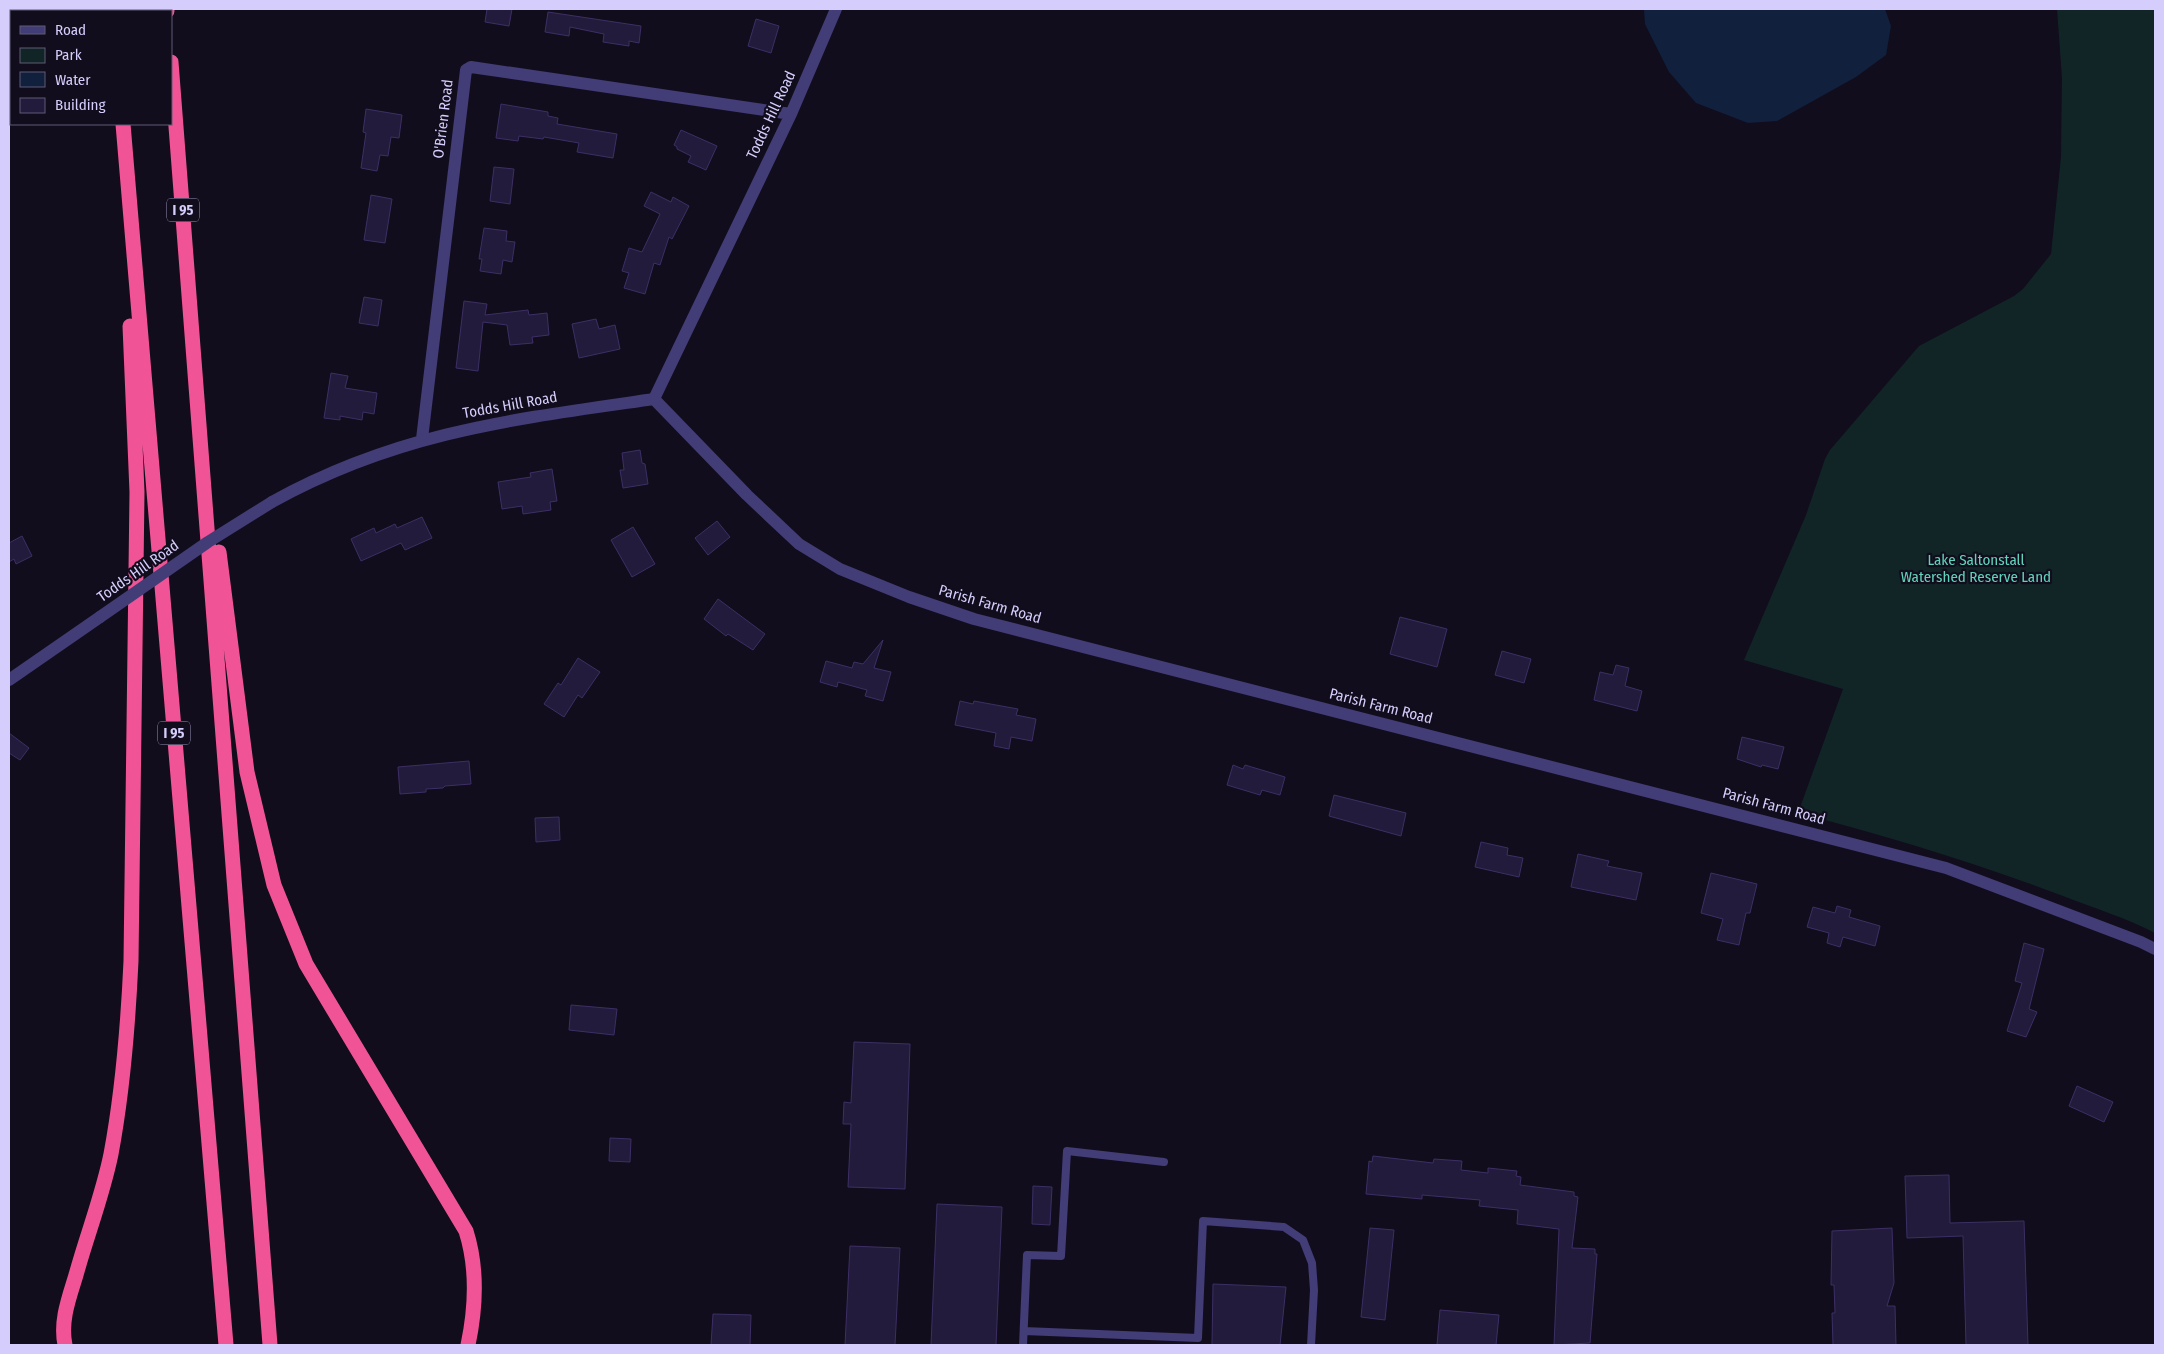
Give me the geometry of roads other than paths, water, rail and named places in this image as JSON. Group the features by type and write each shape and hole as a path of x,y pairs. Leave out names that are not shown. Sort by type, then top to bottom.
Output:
{"highway":[{"name":"I 95","path":"172,74 270,1345"},
{"name":"I 95","path":"123,125 226,1345"},
{"path":"65,1345 63,1329 68,1303 110,1156 122,1087 128,1022 131,961 137,492 125,158"},
{"path":"195,357 247,772 274,885 306,964 466,1231 476,1270 475,1294 468,1345"}],"street":[{"name":"Todds Hill Road","path":"9,680 208,542 272,502 336,470 422,439 508,420 654,399 791,114 836,9"},
{"name":"O'Brien Road","path":"422,439 466,70 471,66 791,114"},
{"name":"Parish Farm Road","path":"654,399 799,544 840,569 910,597 974,618 1946,868 2155,949"}],"lane":[{"path":"1023,1345 1027,1255 1061,1256 1067,1151 1164,1162"},
{"path":"1024,1331 1198,1338 1203,1221 1284,1227 1303,1240 1312,1263 1314,1290 1311,1345"}],"water":[{"path":"1644,9 1885,9 1891,26 1886,55 1856,77 1777,121 1748,123 1696,103 1669,72 1645,24"}],"park label":[{"name":"Lake Saltonstall Watershed Reserve Land","path":"1976,568"}]}
